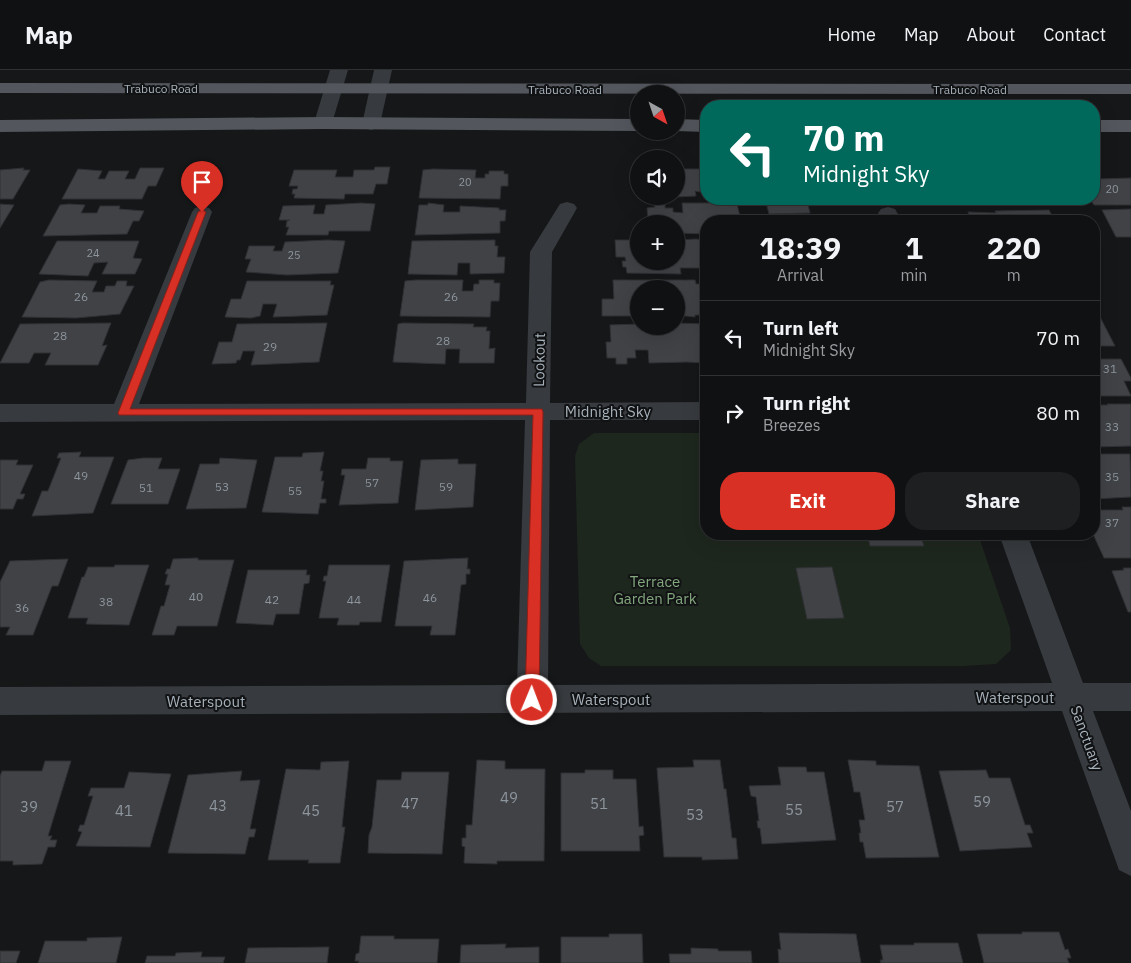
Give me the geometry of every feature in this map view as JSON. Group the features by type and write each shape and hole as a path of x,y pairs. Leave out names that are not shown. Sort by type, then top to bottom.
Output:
{"main road":[{"name":"Trabuco Road","path":"0,88 1131,89"},
{"path":"0,126 323,123 630,125"},
{"path":"685,126 700,126"},
{"path":"1100,126 1131,126"}],"street":[{"path":"323,123 339,70"},
{"path":"371,124 383,70"},
{"name":"Lookout","path":"532,700 541,252 567,208"},
{"path":"123,413 202,212"},
{"name":"Midnight Sky","path":"0,413 700,411"},
{"name":"Sanctuary","path":"1015,540 1131,858"},
{"name":"Waterspout","path":"0,701 1131,697"}],"green space":[{"name":"Terrace Garden Park","path":"594,433 700,433 700,540 980,540 1010,628 1011,650 996,664 963,666 601,666 589,658 580,644 575,456 579,444"}],"building":[{"path":"375,167 390,167 387,184 376,184 373,194 345,194 344,199 294,198 295,194 292,194 293,189 297,189 298,186 289,186 294,170 337,170 335,177 353,177 354,170 374,170"},
{"path":"24,168 23,170 30,170 13,199 0,199 0,170"},
{"path":"140,168 164,168 156,186 148,186 142,199 62,199 78,169 102,171 98,179 105,179 109,171 129,171 125,179 135,179"},
{"path":"685,169 700,169 700,192 695,191 696,196 685,197"},
{"path":"423,170 476,170 475,178 485,178 485,174 489,174 489,171 504,171 504,174 508,174 508,186 501,186 500,199 419,198"},
{"path":"1131,178 1131,205 1100,205 1100,179"},
{"path":"428,203 444,205 443,212 460,212 460,206 499,208 499,210 506,210 505,221 500,221 500,233 415,235 419,205 428,205"},
{"path":"685,203 700,203 700,205 737,205 740,215 700,215 700,234 685,233 685,215 648,215 647,208 655,207 654,205 665,205 665,208 673,208 673,212 683,213 682,205 685,205"},
{"path":"0,204 14,205 0,228"},
{"path":"375,204 370,231 329,231 328,235 286,235 289,227 286,227 287,221 290,220 279,220 283,206 315,205 313,214 324,214 326,205"},
{"path":"60,205 85,205 81,213 97,213 100,206 120,206 119,209 144,211 139,221 133,221 127,234 43,236"},
{"path":"767,205 808,205 810,213 769,214"},
{"path":"1131,209 1131,237 1116,237 1102,210"},
{"path":"1049,210 1052,215 969,215 968,212 996,213 995,211"},
{"path":"700,239 700,268 685,268 685,240"},
{"path":"495,240 495,246 498,246 497,257 505,257 504,273 470,274 470,263 458,263 457,275 408,274 412,241"},
{"path":"615,240 630,240 630,270 680,270 681,274 627,273 622,261 626,261 625,257 616,257"},
{"path":"57,241 139,241 133,258 142,259 135,274 102,274 108,262 94,263 88,276 39,274"},
{"path":"345,241 338,273 287,275 246,272 251,259 245,259 249,246 275,246 273,251 282,251 285,242"},
{"path":"49,280 97,281 92,292 104,292 106,286 115,286 117,281 127,281 126,286 134,286 120,314 76,318 22,317 40,282"},
{"path":"463,280 462,291 473,291 474,284 479,284 479,280 494,280 494,283 500,283 499,301 491,301 490,317 400,316 405,281"},
{"path":"613,280 630,280 630,316 602,316 602,299 614,299"},
{"path":"685,280 695,280 696,284 700,284 700,315 695,315 695,317 685,316"},
{"path":"247,281 331,281 330,285 334,285 327,315 273,317 277,304 263,304 260,316 251,318 225,317 231,299 241,299"},
{"path":"1100,317 1115,346 1100,346"},
{"path":"111,323 102,346 107,345 98,365 45,365 51,353 34,353 29,363 0,363 20,324"},
{"path":"327,323 319,362 251,365 255,351 243,351 240,360 237,360 236,363 212,364 219,342 232,342 237,324"},
{"path":"685,323 700,324 700,363 649,363 648,350 635,350 636,358 627,358 627,364 616,364 616,358 607,358 606,342 611,342 610,325 630,324 630,335 685,335"},
{"path":"398,324 474,324 473,327 487,327 486,331 490,331 489,349 495,348 494,363 459,363 460,349 446,349 445,364 393,362"},
{"path":"1100,359 1121,359 1131,378 1131,381 1124,381 1131,396 1100,396"},
{"path":"1131,404 1131,446 1100,447 1100,405"},
{"path":"81,452 79,457 114,457 93,513 32,516 42,491 48,491 61,458 57,458 59,453"},
{"path":"324,452 320,471 323,471 321,481 324,481 321,499 326,499 326,503 320,503 318,514 262,512 275,457 302,457 303,453"},
{"path":"1100,454 1130,454 1131,497 1100,499"},
{"path":"162,458 158,469 180,469 168,504 111,504 128,460"},
{"path":"220,458 257,460 246,508 186,509 200,464 219,464"},
{"path":"368,458 390,458 390,461 403,461 398,503 339,505 345,475 341,475 342,469 366,469"},
{"path":"458,459 458,464 476,464 473,507 415,510 421,460"},
{"path":"0,460 18,460 16,465 33,465 20,494 25,494 23,499 17,499 13,509 0,509"},
{"path":"1122,507 1131,507 1131,558 1104,558 1096,540 1100,540 1100,510 1123,510"},
{"path":"868,540 922,540 924,546 870,546"},
{"path":"198,558 198,560 234,560 217,626 177,626 174,635 152,635 170,585 165,585 168,574 165,574 167,569 170,569 173,559"},
{"path":"468,558 467,569 470,569 470,574 466,574 466,584 461,585 455,635 430,635 432,626 395,626 404,561"},
{"path":"68,559 58,586 52,586 33,635 6,635 10,627 0,627 0,582 10,561"},
{"path":"115,565 149,565 129,625 86,624 88,618 68,618 82,577 84,577 88,567 114,567"},
{"path":"329,565 390,565 381,622 337,625 339,618 319,618 326,581 323,581 324,576 327,576"},
{"path":"832,567 844,618 807,619 796,568"},
{"path":"1123,568 1131,568 1131,612 1128,612 1112,571 1124,570"},
{"path":"248,570 307,570 306,575 310,575 309,583 304,584 299,614 276,614 273,625 236,623"},
{"path":"477,760 505,761 505,769 545,769 544,861 497,861 497,864 464,863 465,847 462,846 462,838 466,838 466,825 472,825"},
{"path":"693,760 720,760 724,789 726,789 732,838 736,838 738,859 702,860 702,857 664,857 657,768 694,767"},
{"path":"848,760 876,761 876,765 919,766 939,857 866,858 859,833 861,833 859,820 865,820 860,792 854,792"},
{"path":"45,761 71,761 48,836 52,836 50,840 57,840 55,847 48,847 42,864 13,865 13,861 0,861 0,776 2,771 42,771"},
{"path":"349,761 342,827 345,827 340,863 308,863 309,860 268,860 286,769 320,770 321,762"},
{"path":"778,767 806,767 807,772 824,772 836,840 762,844 757,821 759,821 756,797 751,796 749,786 781,785"},
{"path":"585,770 613,770 613,779 636,779 639,827 643,826 644,835 639,836 640,851 561,851 561,773 585,773"},
{"path":"986,770 989,778 1010,778 1025,825 1030,825 1033,833 1027,833 1032,847 960,851 939,771"},
{"path":"242,771 240,781 260,780 250,829 256,829 254,837 249,837 245,854 168,853 188,775"},
{"path":"129,772 171,774 150,847 76,846 82,832 78,831 80,825 84,825 93,796 88,796 91,788 124,788"},
{"path":"402,772 449,772 442,854 368,853 377,780 401,780"},
{"path":"1022,932 1059,932 1065,950 1068,949 1071,958 1067,958 1069,963 984,963 977,934 1022,934"},
{"path":"779,933 856,934 861,963 779,963 778,949 781,950"},
{"path":"609,934 642,934 643,963 561,963 561,937 609,937"},
{"path":"361,936 394,936 394,939 439,939 437,963 358,963 359,961 355,961 356,954 359,953"},
{"path":"122,937 116,963 38,963 45,941 87,941 87,938"},
{"path":"914,943 958,943 963,963 881,963 880,960 883,960 880,945 914,945"},
{"path":"506,944 505,948 539,947 539,963 460,963 461,945"},
{"path":"329,947 327,963 245,963 248,948"},
{"path":"691,948 718,949 718,951 751,951 752,963 670,963 669,954 691,954"},
{"path":"0,951 20,951 16,963 0,963"},
{"path":"202,952 201,957 225,957 223,963 145,963 147,956 175,956 176,953"}],"route":[{"path":"202,212 123,413 538,412 532,700"}]}
